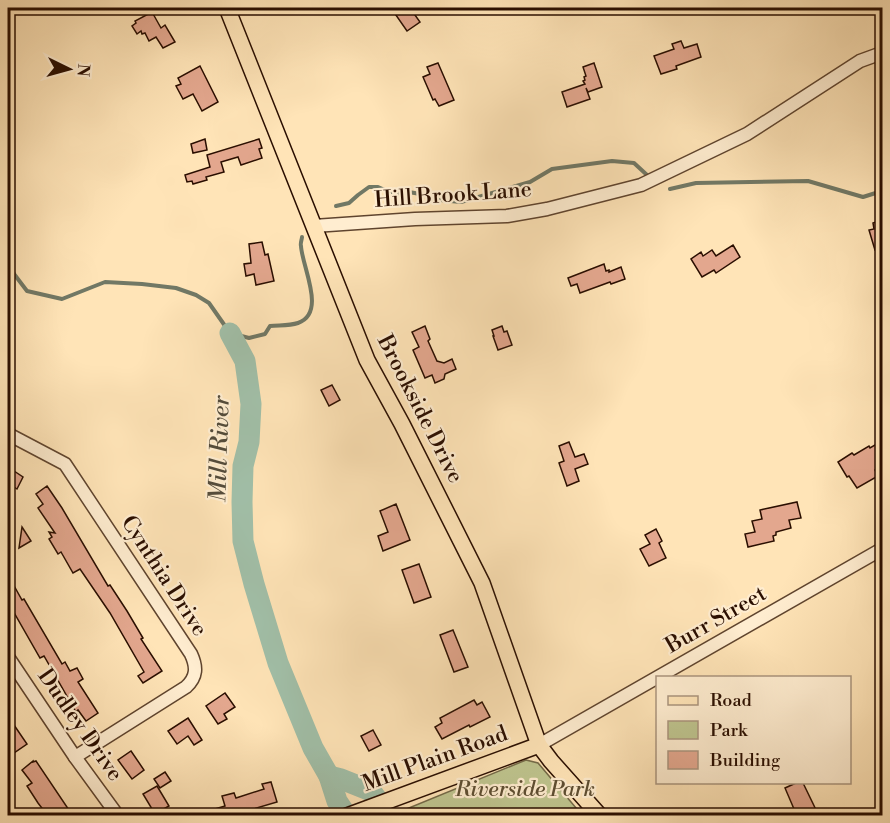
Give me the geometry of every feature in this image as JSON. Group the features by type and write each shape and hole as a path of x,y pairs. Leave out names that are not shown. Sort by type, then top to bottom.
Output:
{"main road":[{"name":"Brookside Drive","path":"228,8 367,360 412,443 482,583 539,745 600,816"},
{"name":"Mill Plain Road","path":"347,816 539,745"}],"street":[{"name":"Hill Brook Lane","path":"314,226 507,216 547,209 640,184 747,134 860,61 882,53"},
{"name":"Cynthia Drive","path":"8,434 65,464 190,654 196,668 195,677 186,687 75,756"},
{"name":"Burr Street","path":"660,676 882,549"},
{"name":"Dudley Drive","path":"8,657 118,816"},
{"name":"Burr Street","path":"539,745 656,678"}],"green space":[{"name":"Riverside Park","path":"526,760 538,763 582,815 411,816 404,810"}],"building":[{"path":"391,8 410,8 420,22 407,31"},
{"path":"152,12 161,28 165,25 175,42 163,48 156,37 149,41 145,33 142,34 141,31 137,34 132,26 136,23 135,21"},
{"path":"681,41 684,48 697,44 701,57 661,74 654,56 674,49 672,44"},
{"path":"438,63 454,100 439,106 435,99 433,100 423,77 430,74 427,67"},
{"path":"594,63 602,87 588,92 586,88 590,99 567,107 562,92 585,84 583,81 586,76 583,67"},
{"path":"200,66 218,102 202,111 193,94 183,99 176,86 181,84 178,78"},
{"path":"205,139 207,150 193,153 191,144"},
{"path":"259,139 262,158 241,165 238,157 221,162 224,172 206,177 207,180 193,184 192,181 187,182 185,175 210,167 207,155"},
{"path":"882,220 882,248 875,250 869,230 874,229 873,223"},
{"path":"262,242 265,255 268,254 274,281 256,285 254,274 246,276 244,264 251,263 249,244"},
{"path":"733,245 740,257 716,273 714,270 702,277 691,259 701,252 703,256 712,250 716,256"},
{"path":"604,264 606,271 609,270 609,272 621,267 625,279 580,293 577,284 571,286 568,278"},
{"path":"425,326 430,339 428,341 437,361 444,363 452,359 456,369 445,374 444,379 435,383 432,375 425,378 413,350 419,347 412,332"},
{"path":"502,326 504,332 507,331 512,345 498,350 492,330"},
{"path":"332,385 340,400 329,406 321,390"},
{"path":"569,442 575,457 584,454 588,464 575,469 579,481 567,486 559,463 564,461 559,446"},
{"path":"880,442 882,466 875,470 878,476 857,488 838,462 852,453 854,455"},
{"path":"8,467 23,477 17,489 8,483"},
{"path":"47,486 108,586 110,585 127,611 143,638 141,639 162,671 143,683 138,676 144,672 110,613 80,569 73,573 61,552 58,554 49,539 52,537 49,532 55,533 38,508 43,504 36,494"},
{"path":"797,502 801,518 789,520 791,528 776,532 773,536 774,541 748,547 745,534 755,532 752,521 762,519 760,510"},
{"path":"396,504 410,540 383,551 378,536 388,532 380,511"},
{"path":"22,527 31,541 19,548"},
{"path":"656,529 666,558 649,566 640,549 650,544 645,535"},
{"path":"419,564 431,597 414,603 402,570"},
{"path":"8,575 62,664 65,662 70,671 77,668 83,679 78,682 98,713 86,721 78,710 76,712 44,656 40,658 8,602"},
{"path":"453,630 468,667 454,672 440,635"},
{"path":"225,693 235,707 224,714 227,719 218,724 206,706"},
{"path":"474,700 477,705 482,702 490,717 442,739 435,727 442,723 440,718"},
{"path":"188,718 202,740 194,745 188,736 177,744 168,731"},
{"path":"14,725 27,744 8,757 8,729"},
{"path":"373,730 381,745 369,751 361,736"},
{"path":"131,751 144,770 132,779 118,760"},
{"path":"36,761 73,816 48,816 38,803 27,786 32,783 22,770"},
{"path":"165,772 171,781 160,788 154,779"},
{"path":"271,782 277,802 240,813 241,816 201,816 201,813 225,806 222,796 234,793 236,798 264,789 262,784"},
{"path":"794,784 803,784 819,816 797,816 785,788"},
{"path":"157,786 169,806 155,814 143,794"}],"waterway":[{"path":"429,199 461,202 530,182 552,169 612,161 634,163 647,175"},
{"path":"670,189 696,183 808,181 863,197 882,191"},
{"path":"336,206 349,203 369,187 378,187 394,194 409,192 420,194"},
{"name":"Mill River","path":"8,266 27,291 62,299 105,282 176,288 196,295 209,303 230,333 249,338 265,334 270,326 298,323 306,318 311,310 311,289 302,255 302,237"},
{"name":"Mill River","path":"230,333 245,361 251,404 249,442 243,466 243,541 278,663 313,748 329,776 337,801 347,816"},
{"name":"Mill River","path":"329,776 371,791 389,816"}]}
